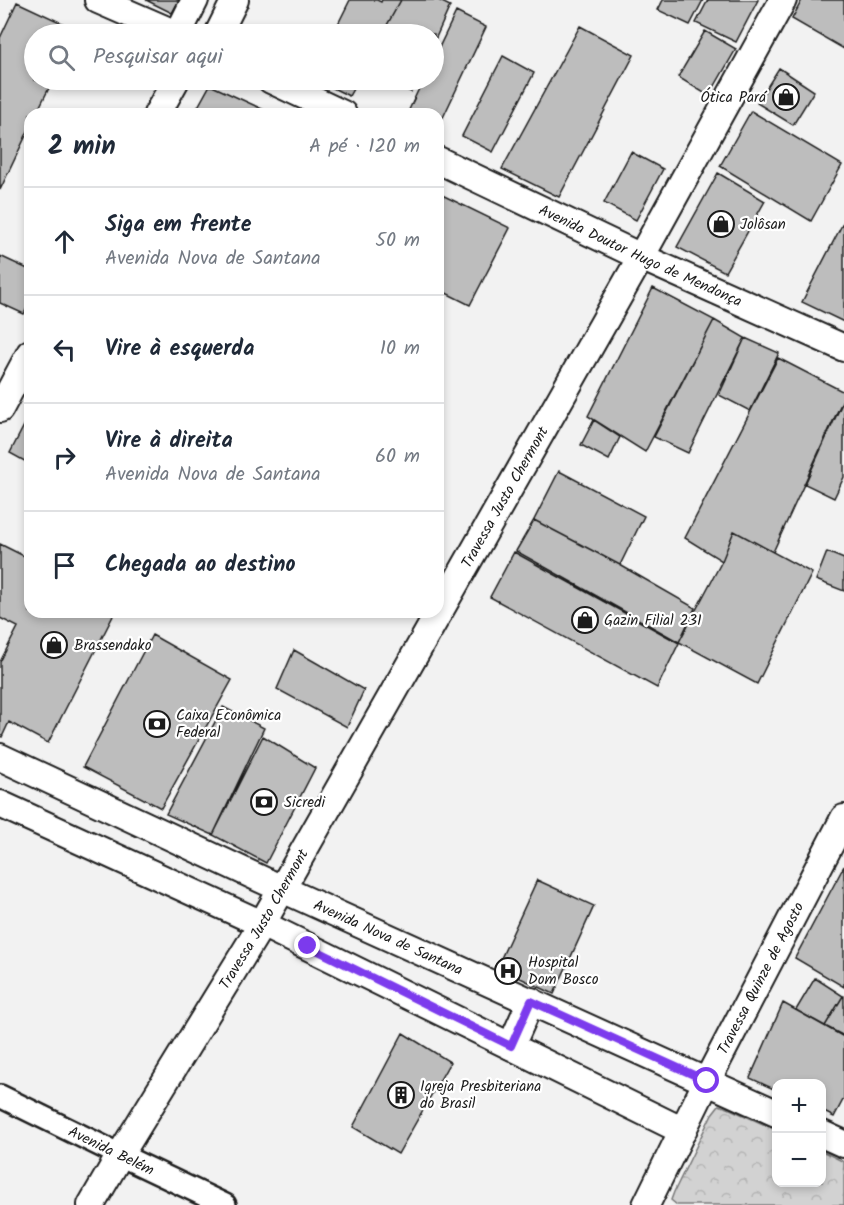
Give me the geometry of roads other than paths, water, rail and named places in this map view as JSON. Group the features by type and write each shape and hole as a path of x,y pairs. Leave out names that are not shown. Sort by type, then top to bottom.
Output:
{"street":[{"path":"98,0 154,24"},
{"path":"182,24 195,0"},
{"path":"223,24 235,0"},
{"name":"Travessa Justo Chermont","path":"444,604 641,257 783,0"},
{"path":"160,108 170,90"},
{"path":"292,90 330,108"},
{"name":"Avenida Doutor Hugo de Mendonça","path":"444,163 641,257 844,348"},
{"path":"0,409 24,364"},
{"name":"Travessa Justo Chermont","path":"91,1205 262,924 436,618"},
{"name":"Avenida Nova de Santana","path":"0,757 282,889 772,1111"},
{"path":"0,804 262,924 683,1131"},
{"name":"Travessa Quinze de Agosto","path":"646,1205 707,1081 844,818"},
{"path":"511,1046 531,1001"},
{"name":"Avenida Belém","path":"0,1096 225,1205"},
{"path":"826,1136 844,1144"}],"place":[{"name":"Ótica Pará","path":"786,97"},
{"name":"Jolôsan","path":"721,224"},
{"name":"Gazin Filial 231","path":"585,620"},
{"name":"Brassendako","path":"54,645"},
{"name":"Caixa Econômica Federal","path":"157,724"},
{"name":"Sicredi","path":"264,802"},
{"name":"Hospital Dom Bosco","path":"508,971"},
{"name":"Igreja Presbiteriana do Brasil","path":"401,1095"}]}
